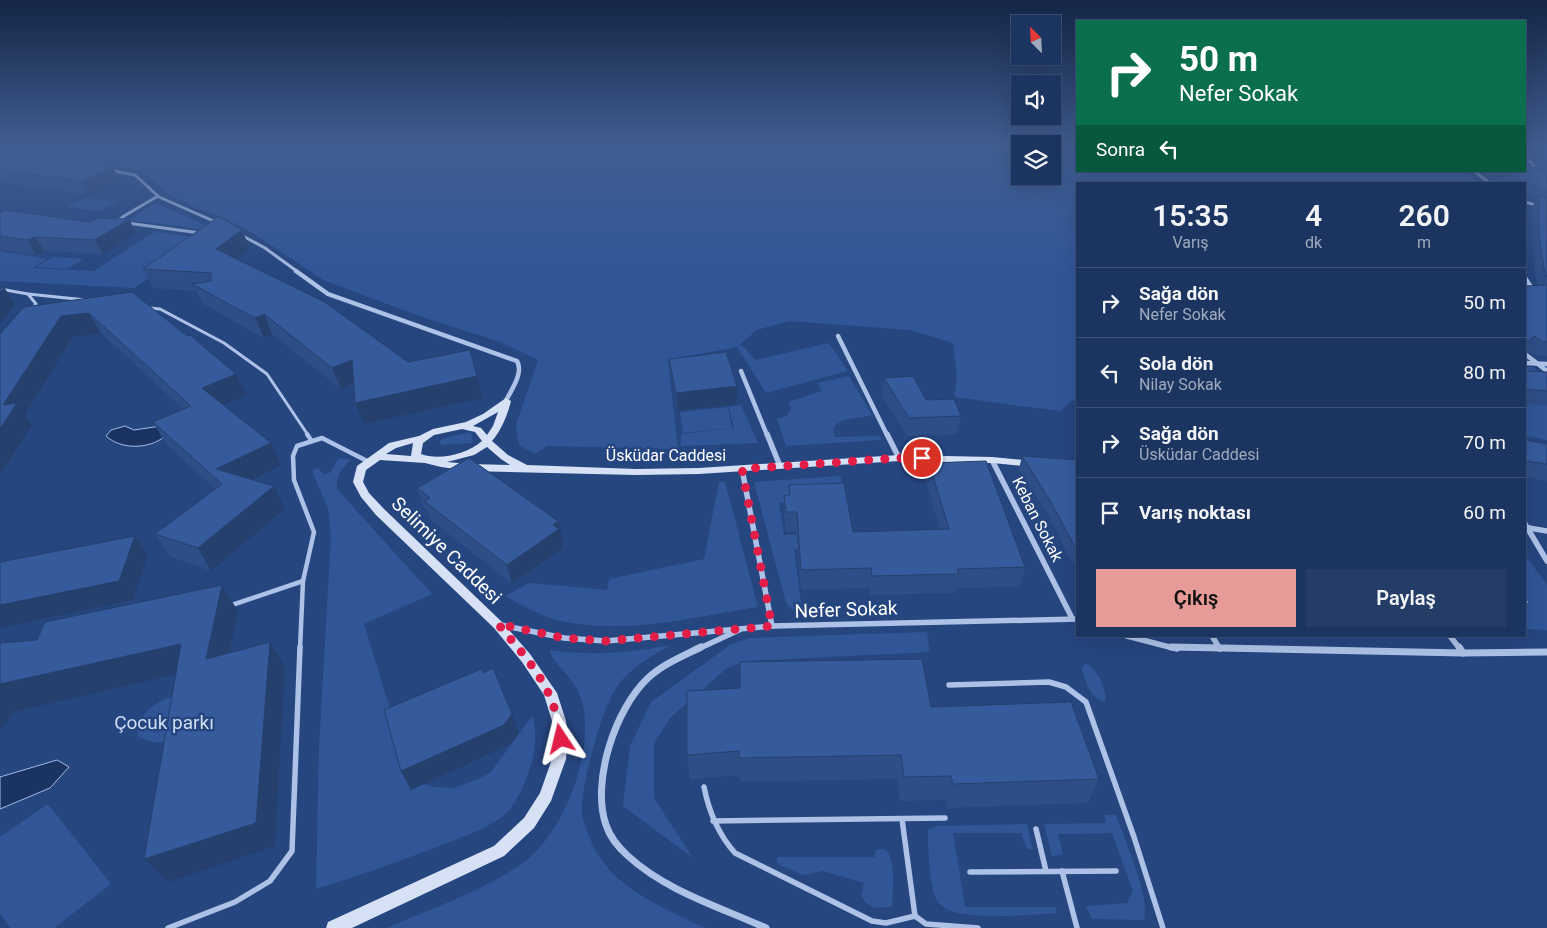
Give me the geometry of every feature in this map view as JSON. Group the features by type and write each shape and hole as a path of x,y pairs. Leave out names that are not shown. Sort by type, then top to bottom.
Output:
{"street":[{"path":"152,190 158,196 223,226 216,229"},
{"path":"158,196 124,216 119,220 120,222 195,234 206,232"},
{"path":"1526,202 1547,208"},
{"path":"233,231 265,248 328,294 516,361 520,366 519,373 492,436 481,447 469,454 423,459 373,460"},
{"path":"1526,281 1527,284 1540,294"},
{"path":"838,336 899,458"},
{"path":"1526,355 1547,371"},
{"path":"1526,363 1547,364"},
{"path":"741,371 780,466"},
{"path":"373,460 382,451 396,444 422,438 440,430 462,426 494,413 506,401"},
{"path":"462,426 478,430 497,454 524,468"},
{"path":"422,438 416,446 416,456 423,459"},
{"name":"Üsküdar Caddesi","path":"423,459 463,466 636,472 742,469 899,458 992,460 1049,465"},
{"name":"Selimiye Caddesi","path":"334,928 499,850 529,823 546,796 559,759 561,739 559,721 550,692 526,658 498,624 380,512 365,495 358,482 361,468 373,460"},
{"name":"Keban Sokak","path":"992,460 1075,618"},
{"path":"742,469 772,626"},
{"path":"1527,526 1547,531"},
{"path":"1527,526 1547,561"},
{"name":"Nefer Sokak","path":"498,624 584,640 636,640 708,631 772,626 1075,618"},
{"path":"742,629 673,662 650,677 634,693 614,732 605,771 602,811 606,826 616,843 629,857 649,872 766,928"},
{"path":"1131,637 1179,649 1463,653 1547,652"},
{"path":"1213,637 1220,649"},
{"path":"1451,637 1463,653"}],"lane":[{"path":"0,289 28,294 89,300"},
{"path":"28,294 36,304 30,311"},
{"path":"143,308 160,309 224,343 267,374 311,440"},
{"path":"168,928 235,902 270,881 292,851 303,581 314,532 294,480 293,456 297,446 322,438 373,460"},
{"path":"222,607 242,603 303,581"},
{"path":"949,685 1054,682 1076,692 1086,702 1134,837 1163,928"},
{"path":"704,787 713,821 724,842 735,853 872,922 886,923 915,916"},
{"path":"713,821 945,818"},
{"path":"902,819 915,916 926,924 978,928"},
{"path":"1036,829 1046,871"},
{"path":"1062,871 1078,928"},
{"path":"970,872 1116,871"}],"green space":[{"path":"165,190 1076,190 1076,398 1060,411 954,397 957,378 953,343 910,330 789,321 757,330 738,346 742,345 755,360 829,343 848,371 766,393 737,347 668,360 678,449 547,446 535,454 519,445 516,425 538,360 500,342 419,316 323,280 256,235 222,217 194,207"},
{"path":"86,198 118,202 99,211 66,207"},
{"path":"158,204 209,227 200,229 129,220 152,205"},
{"path":"154,232 203,238 135,288 0,281 0,251 47,259 32,268 94,271"},
{"path":"53,257 83,259 67,269 36,267"},
{"path":"1526,367 1533,367 1547,379 1547,440 1526,436 1526,406 1528,405 1526,402"},
{"path":"849,376 872,415 840,422 833,429 835,437 880,436 881,440 786,446 777,419 787,416 791,410 789,402 822,391 817,383"},
{"path":"741,405 758,443 681,446 681,434 734,428 729,407"},
{"path":"728,407 732,428 683,433 680,412"},
{"path":"471,432 473,441 471,443 441,445 440,441 444,438"},
{"path":"338,459 351,460 340,473 337,480 337,489 432,594 364,624 394,722 389,726 404,778 433,787 454,788 480,778 491,772 532,716 535,726 535,741 533,757 522,790 513,806 502,817 477,831 316,889 319,747 331,536 328,508 312,471 318,468 324,475 331,472"},
{"path":"840,476 848,500 779,503 784,535 862,531 866,547 794,549 802,610 794,611 786,603 754,482"},
{"path":"719,482 725,482 758,607 656,624 604,626 578,624 553,619 505,596 529,583 607,590 609,579 704,559"},
{"path":"1526,556 1547,585 1547,630 1526,629"},
{"path":"927,632 930,652 745,661 727,668 670,718 654,744 654,798 693,858 623,806 630,746 651,702 730,645 750,638"},
{"path":"671,645 633,670 615,690 604,714 592,750 584,788 582,814 596,852 620,880 647,899 705,928 387,928 492,882 524,862 539,848 552,831 574,787 581,764 585,740 585,718 579,692 551,655 550,650 611,653"},
{"path":"1085,664 1090,665 1102,682 1106,697 1105,702 1095,697 1089,689 1081,669"},
{"name":"Çocuk parkı","path":"173,696 175,738 156,742 138,737 140,722 148,710"},
{"path":"48,804 111,884 54,928 10,928 0,913 0,837"},
{"path":"1104,815 1116,815 1144,898 1144,920 1092,919 1086,906 1127,903 1133,891 1112,833 1058,834 1063,854 1052,856 1044,824 1106,823"},
{"path":"1027,824 1033,850 1027,849 1021,833 953,833 965,907 1055,907 1057,913 1012,916 976,915 946,909 938,902 931,878 928,830 937,826"},
{"path":"884,849 891,859 893,901 892,906 882,908 871,906 864,901 861,896 864,883 823,871 803,875 778,864 776,860 778,857 875,857 875,850"}],"shaded area":[{"path":"125,426 134,430 161,426 164,437 143,446 127,446 112,441 106,436 111,430"},
{"path":"57,760 69,767 50,788 0,809 0,777"}],"building":[{"path":"1539,196 1547,198 1547,276 1545,275 1539,234"},
{"path":"6,210 90,222 98,218 129,219 95,240 35,237 27,240 0,236 0,212"},
{"path":"219,216 242,230 216,249 323,301 408,362 470,350 477,376 355,403 352,360 332,368 264,314 255,318 192,284 211,281 211,273 143,269"},
{"path":"1547,285 1547,342 1543,342 1534,336 1530,341 1526,341 1526,286"},
{"path":"132,292 187,336 190,335 236,374 202,388 271,443 216,469 274,486 198,548 155,534 222,484 153,422 191,406 89,313 61,316 3,405 17,403 0,429 0,334 24,307"},
{"path":"726,352 737,386 676,393 669,359"},
{"path":"1526,371 1547,372 1547,391 1526,389"},
{"path":"913,376 926,400 954,399 961,416 909,418 884,378"},
{"path":"1526,440 1547,444 1547,464 1526,461"},
{"path":"1022,456 1076,460 1076,549 1051,502"},
{"path":"469,458 558,521 553,525 559,529 507,565 424,501 430,498 417,488"},
{"path":"986,461 1025,567 957,569 959,574 872,576 871,568 801,570 797,512 786,512 784,496 790,495 789,485 844,483 853,532 949,529 929,463"},
{"path":"135,536 119,581 0,605 0,562"},
{"path":"222,585 206,659 270,642 256,823 144,859 181,644 0,684 0,643 37,640 45,622"},
{"path":"922,659 931,707 1071,702 1099,779 953,784 951,776 904,777 901,755 739,758 739,751 687,755 687,691 740,688 740,662"},
{"path":"493,668 512,714 504,725 401,771 384,710 481,669 483,673"}],"route":[{"path":"561,739 559,721 550,692 526,658 498,624 564,638 606,641 636,640 708,631 772,626 742,469 922,458"}]}
